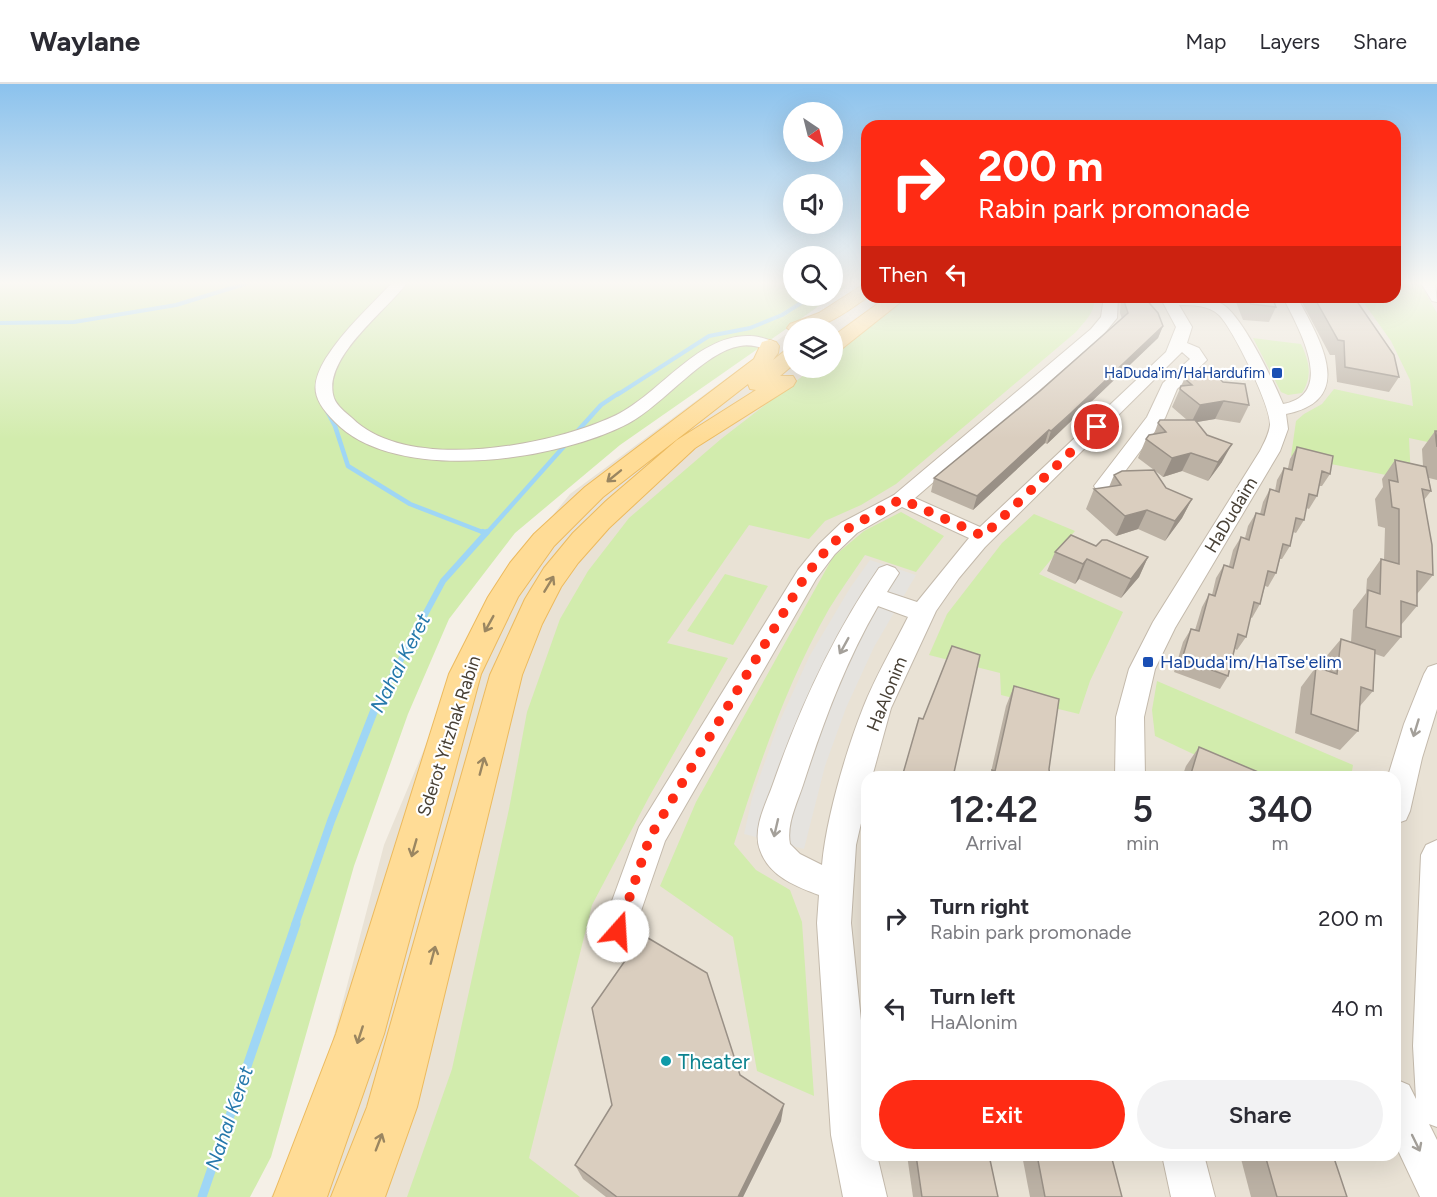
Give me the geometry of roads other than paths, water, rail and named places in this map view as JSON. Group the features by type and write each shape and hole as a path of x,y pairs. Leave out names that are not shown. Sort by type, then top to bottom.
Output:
{"main road":[{"name":"Sderot Yitzhak Rabin","path":"300,1197 360,1034 446,734 465,674 484,632 520,570 568,516 623,469 760,363 783,340"},
{"name":"Sderot Yitzhak Rabin","path":"358,1197 392,1107 506,675 522,635 553,577 575,548 621,501 678,451 783,341"},
{"path":"678,451 791,378"}],"street":[{"path":"354,335 334,358 324,382 324,393 328,404 341,420 352,429 378,442 416,452 453,456 496,454 540,447 579,436 632,415 717,348 740,341 783,338"},
{"path":"367,335 347,358 340,371 339,386 343,401 362,421 398,437 428,444 461,447 500,446 540,440 574,430 627,408 710,344 735,335 783,338"},
{"path":"618,931 650,837 806,575 827,549 849,528 901,499 1094,335"},
{"path":"1104,486 1150,428 1169,387 1199,360 1197,354 1192,350 1178,345 1181,335"},
{"name":"HaDudaim","path":"1130,771 1130,717 1142,669 1162,628 1270,452 1277,436 1280,423 1276,410 1237,335"},
{"path":"1276,410 1300,406 1312,399 1317,390 1320,369 1308,335"},
{"name":"HaAlonim","path":"864,1197 852,1135 834,923 840,845 877,708 923,613 951,573 983,536 1173,355 1178,345"},
{"path":"901,499 983,536"},
{"path":"836,885 806,875 780,857 772,841 804,733 833,665 880,584 923,613"},
{"path":"1401,779 1421,713 1437,674"},
{"path":"1437,855 1432,1046 1437,1107"},
{"path":"1401,1112 1437,1186"},
{"path":"1184,1161 1193,1197"}],"waterway":[{"name":"Nahal Keret","path":"617,395 709,336 714,335"},
{"name":"Nahal Keret","path":"574,435 601,405 619,393"},
{"path":"327,411 335,426 348,466 410,504 485,533 483,532"},
{"name":"Nahal Keret","path":"486,534 567,443"},
{"name":"Nahal Keret","path":"376,706 443,581 487,532"},
{"name":"Nahal Keret","path":"295,925 331,821 376,706"},
{"name":"Nahal Keret","path":"202,1197 296,924"}],"place":[{"name":"HaDuda'im/HaHardufim","path":"1277,373"},
{"name":"HaDuda'im/HaTse'elim","path":"1148,662"},
{"name":"Theater","path":"666,1061"}]}
